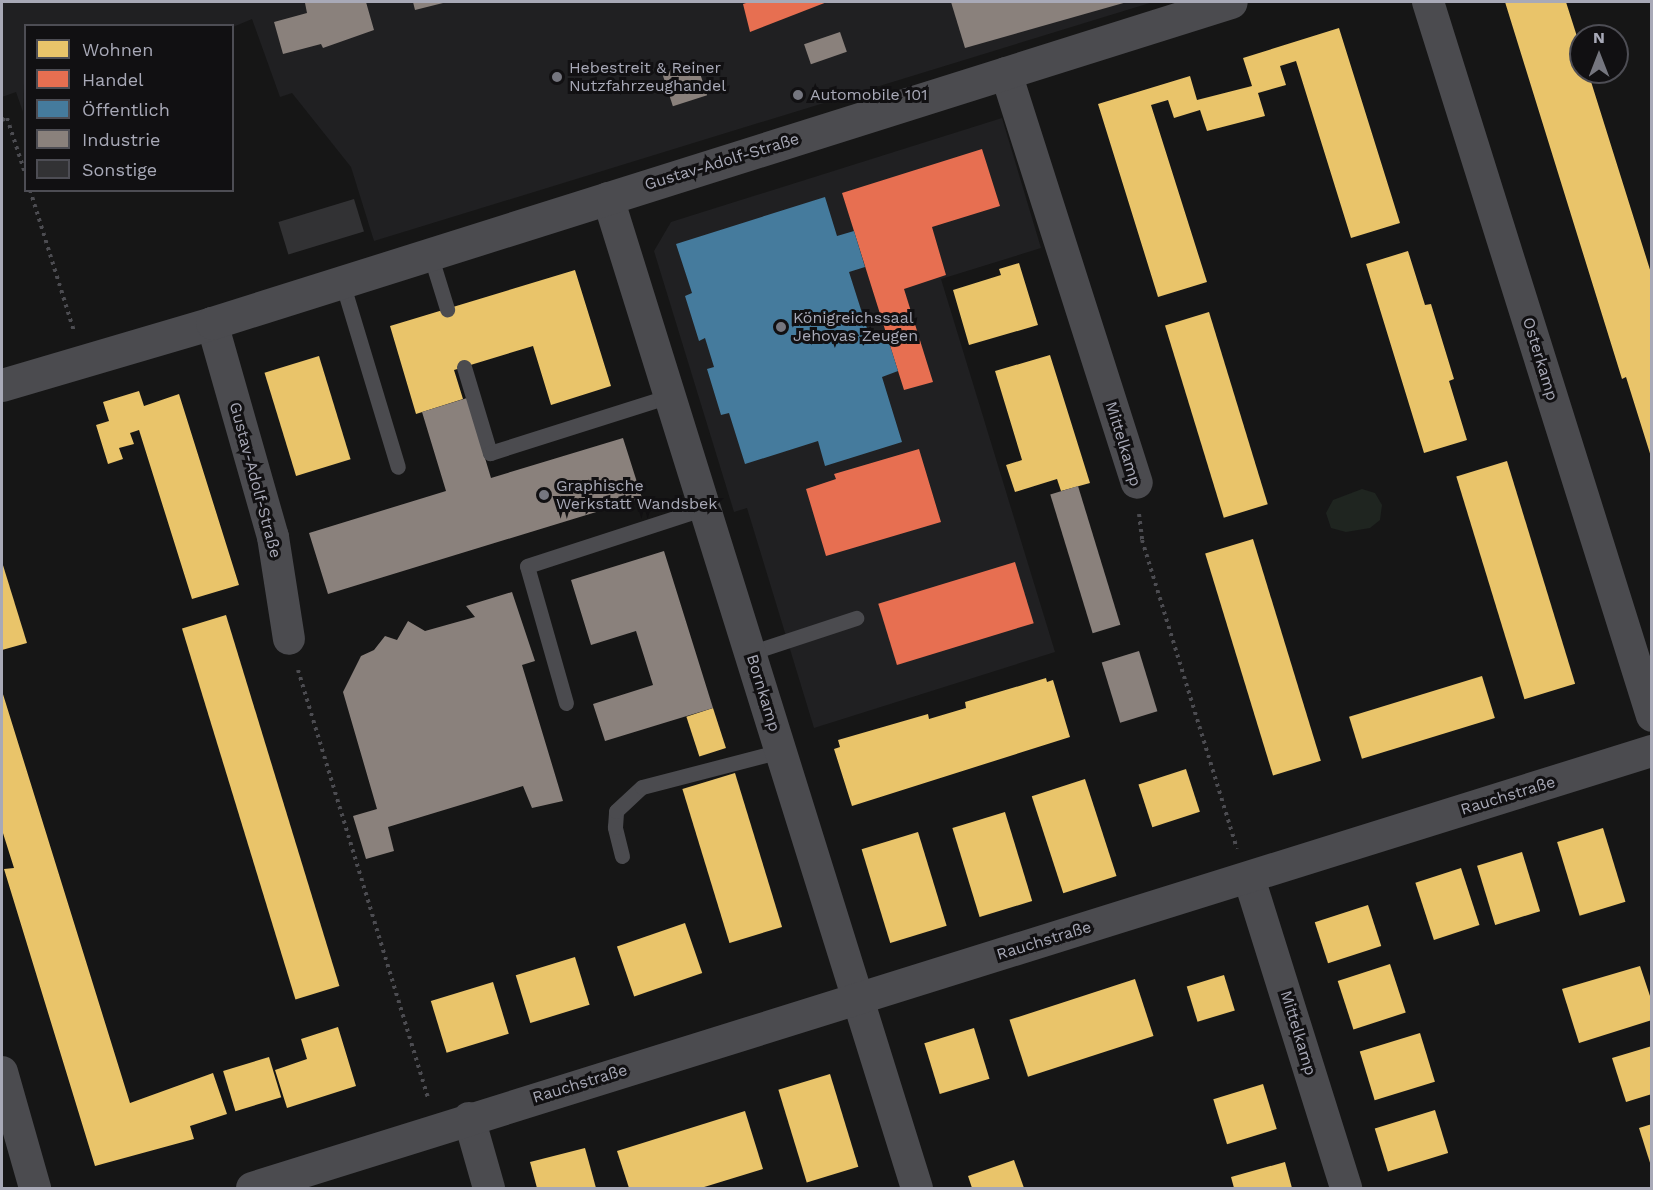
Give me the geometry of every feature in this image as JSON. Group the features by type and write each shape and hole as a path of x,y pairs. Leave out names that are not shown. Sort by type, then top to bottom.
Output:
{"street":[{"name":"Gustav-Adolf-Straße","path":"2,385 212,323 1231,2"},
{"name":"Osterkamp","path":"1428,2 1652,716"},
{"name":"Mittelkamp","path":"1006,73 1137,483"},
{"name":"Bornkamp","path":"608,198 917,1188"},
{"name":"Gustav-Adolf-Straße","path":"212,323 273,537 289,639"},
{"name":"Rauchstraße","path":"252,1188 469,1118 858,998 1243,865 1652,751"},
{"name":"Mittelkamp","path":"1243,865 1346,1188"},
{"path":"2,1072 35,1188"},
{"path":"469,1118 489,1188"}],"lane":[{"path":"430,254 447,309"},
{"path":"342,282 398,467"},
{"path":"464,367 490,453 670,396"},
{"path":"566,703 527,566 705,508"},
{"path":"750,653 856,618"},
{"path":"622,856 615,827 616,811 642,787 781,751"}],"path":[{"path":"2,120 7,118 24,170"},
{"path":"31,192 84,361"},
{"name":"Mittelkamp","path":"1137,483 1142,540 1243,865"},
{"path":"289,639 436,1129"}],"shaded area":[{"path":"2,2 1153,2 374,241 351,167 292,93 280,97 252,19 234,27 234,24 24,24 23,112 16,92 2,97"},
{"path":"1002,118 1041,248 941,279 1055,652 814,728 747,508 734,512 654,251 671,222"},
{"path":"1362,489 1375,493 1382,505 1380,520 1370,528 1346,532 1331,528 1326,513 1333,500"}],"building: Wohnen":[{"path":"1505,2 1566,2 1573,24 1569,24 1569,84 1592,84 1652,276 1652,460 1626,377 1622,379"},
{"path":"1339,28 1400,223 1351,238 1296,61 1280,66 1286,85 1258,93 1265,116 1207,131 1200,110 1174,118 1168,100 1151,105 1207,282 1158,297 1098,104 1190,76 1197,100 1252,86 1243,58"},
{"path":"1408,251 1425,305 1431,304 1454,379 1449,381 1467,440 1424,453 1366,264"},
{"path":"1019,263 1038,325 969,345 953,290 1001,275 999,269"},
{"path":"575,270 611,386 551,405 533,346 454,370 463,399 416,414 390,326"},
{"path":"1209,312 1268,504 1224,518 1165,325"},
{"path":"1050,355 1090,483 1061,491 1057,479 1015,492 1006,465 1022,460 995,371"},
{"path":"319,356 351,459 296,476 264,373"},
{"path":"139,391 144,406 179,394 239,585 192,599 139,430 130,433 134,444 119,448 123,459 108,464 96,425 109,421 103,402"},
{"path":"1507,461 1575,684 1524,699 1456,476"},
{"path":"1253,539 1321,761 1273,775 1205,554"},
{"path":"2,562 27,643 2,650"},
{"path":"226,615 339,986 295,999 182,628"},
{"path":"1482,676 1495,718 1362,759 1349,717"},
{"path":"1046,678 1047,682 1053,680 1070,737 852,806 834,749 840,747 838,740 928,714 929,719 966,708 965,702"},
{"path":"2,691 130,1103 213,1073 227,1114 190,1126 194,1139 95,1166 4,869 14,868 2,830"},
{"path":"713,708 726,748 699,757 686,717"},
{"path":"1186,769 1200,812 1152,827 1138,784"},
{"path":"735,773 782,927 729,943 682,789"},
{"path":"1085,779 1117,876 1063,893 1032,796"},
{"path":"1005,812 1032,901 980,917 952,828"},
{"path":"1603,828 1626,902 1580,916 1557,842"},
{"path":"918,832 947,926 890,943 862,849"},
{"path":"1522,852 1540,911 1495,925 1477,866"},
{"path":"1461,868 1480,925 1434,940 1415,883"},
{"path":"1368,905 1381,946 1328,963 1315,922"},
{"path":"685,923 702,973 634,997 617,946"},
{"path":"575,957 590,1005 530,1023 516,975"},
{"path":"1390,964 1406,1013 1353,1029 1338,981"},
{"path":"1640,966 1652,1002 1652,1020 1579,1043 1562,989"},
{"path":"1224,975 1235,1010 1198,1022 1187,986"},
{"path":"1135,979 1154,1036 1028,1077 1009,1020"},
{"path":"493,982 509,1034 447,1053 431,1001"},
{"path":"338,1027 356,1086 287,1108 275,1070 307,1059 301,1039"},
{"path":"974,1028 989,1079 940,1094 924,1043"},
{"path":"1420,1033 1435,1082 1375,1100 1360,1051"},
{"path":"1652,1046 1652,1094 1626,1102 1612,1058"},
{"path":"269,1057 281,1097 235,1111 223,1071"},
{"path":"830,1074 858,1167 807,1183 778,1090"},
{"path":"1263,1084 1277,1129 1227,1144 1213,1099"},
{"path":"1435,1110 1448,1153 1388,1171 1375,1128"},
{"path":"745,1111 763,1169 701,1188 629,1188 617,1151"},
{"path":"1652,1124 1652,1166 1651,1166 1639,1128"},
{"path":"585,1148 596,1188 537,1188 530,1162"},
{"path":"1014,1160 1024,1188 972,1188 968,1176"},
{"path":"1285,1162 1292,1188 1234,1188 1231,1177"}],"building: Handel":[{"path":"749,2 827,2 750,32 743,4"},
{"path":"982,149 1000,206 932,227 946,275 904,289 933,382 904,390 842,193"},
{"path":"919,449 941,522 826,556 806,489 836,479 834,474"},
{"path":"1015,562 1034,623 897,665 878,604"}],"building: Öffentlich":[{"name":"Königreichssaal Jehovas Zeugen","path":"825,197 837,236 854,231 865,267 849,272 871,341 887,336 898,371 882,377 902,442 825,466 818,441 745,464 729,413 721,415 707,369 714,367 705,338 699,341 685,296 692,293 676,244"}],"building: Industrie":[{"path":"366,2 374,30 323,48 321,44 283,54 274,22 307,13 305,3"},
{"path":"413,2 447,2 415,10"},
{"path":"951,2 1127,2 965,48"},
{"path":"840,32 847,52 811,64 804,44"},
{"path":"696,61 707,95 673,106 662,72"},
{"path":"467,398 491,478 623,438 642,498 328,594 309,533 446,491 422,412"},
{"path":"1078,486 1120,625 1093,633 1050,494"},
{"path":"664,551 713,708 605,741 593,704 653,685 636,631 591,645 571,580"},
{"path":"512,592 535,661 522,665 563,801 532,808 523,786 388,827 394,851 366,859 353,816 377,809 343,692 361,656 374,650 385,636 397,640 408,621 425,631 475,617 466,606"},
{"path":"1139,651 1157,711 1120,723 1102,662"}],"building: Sonstige":[{"path":"354,199 364,232 288,255 278,222"}],"place":[{"name":"Hebestreit & Reiner Nutzfahrzeughandel","path":"557,77"},
{"name":"Automobile 101","path":"798,95"},
{"name":"Königreichssaal Jehovas Zeugen","path":"781,327"},
{"name":"Graphische Werkstatt Wandsbek","path":"544,495"}]}
